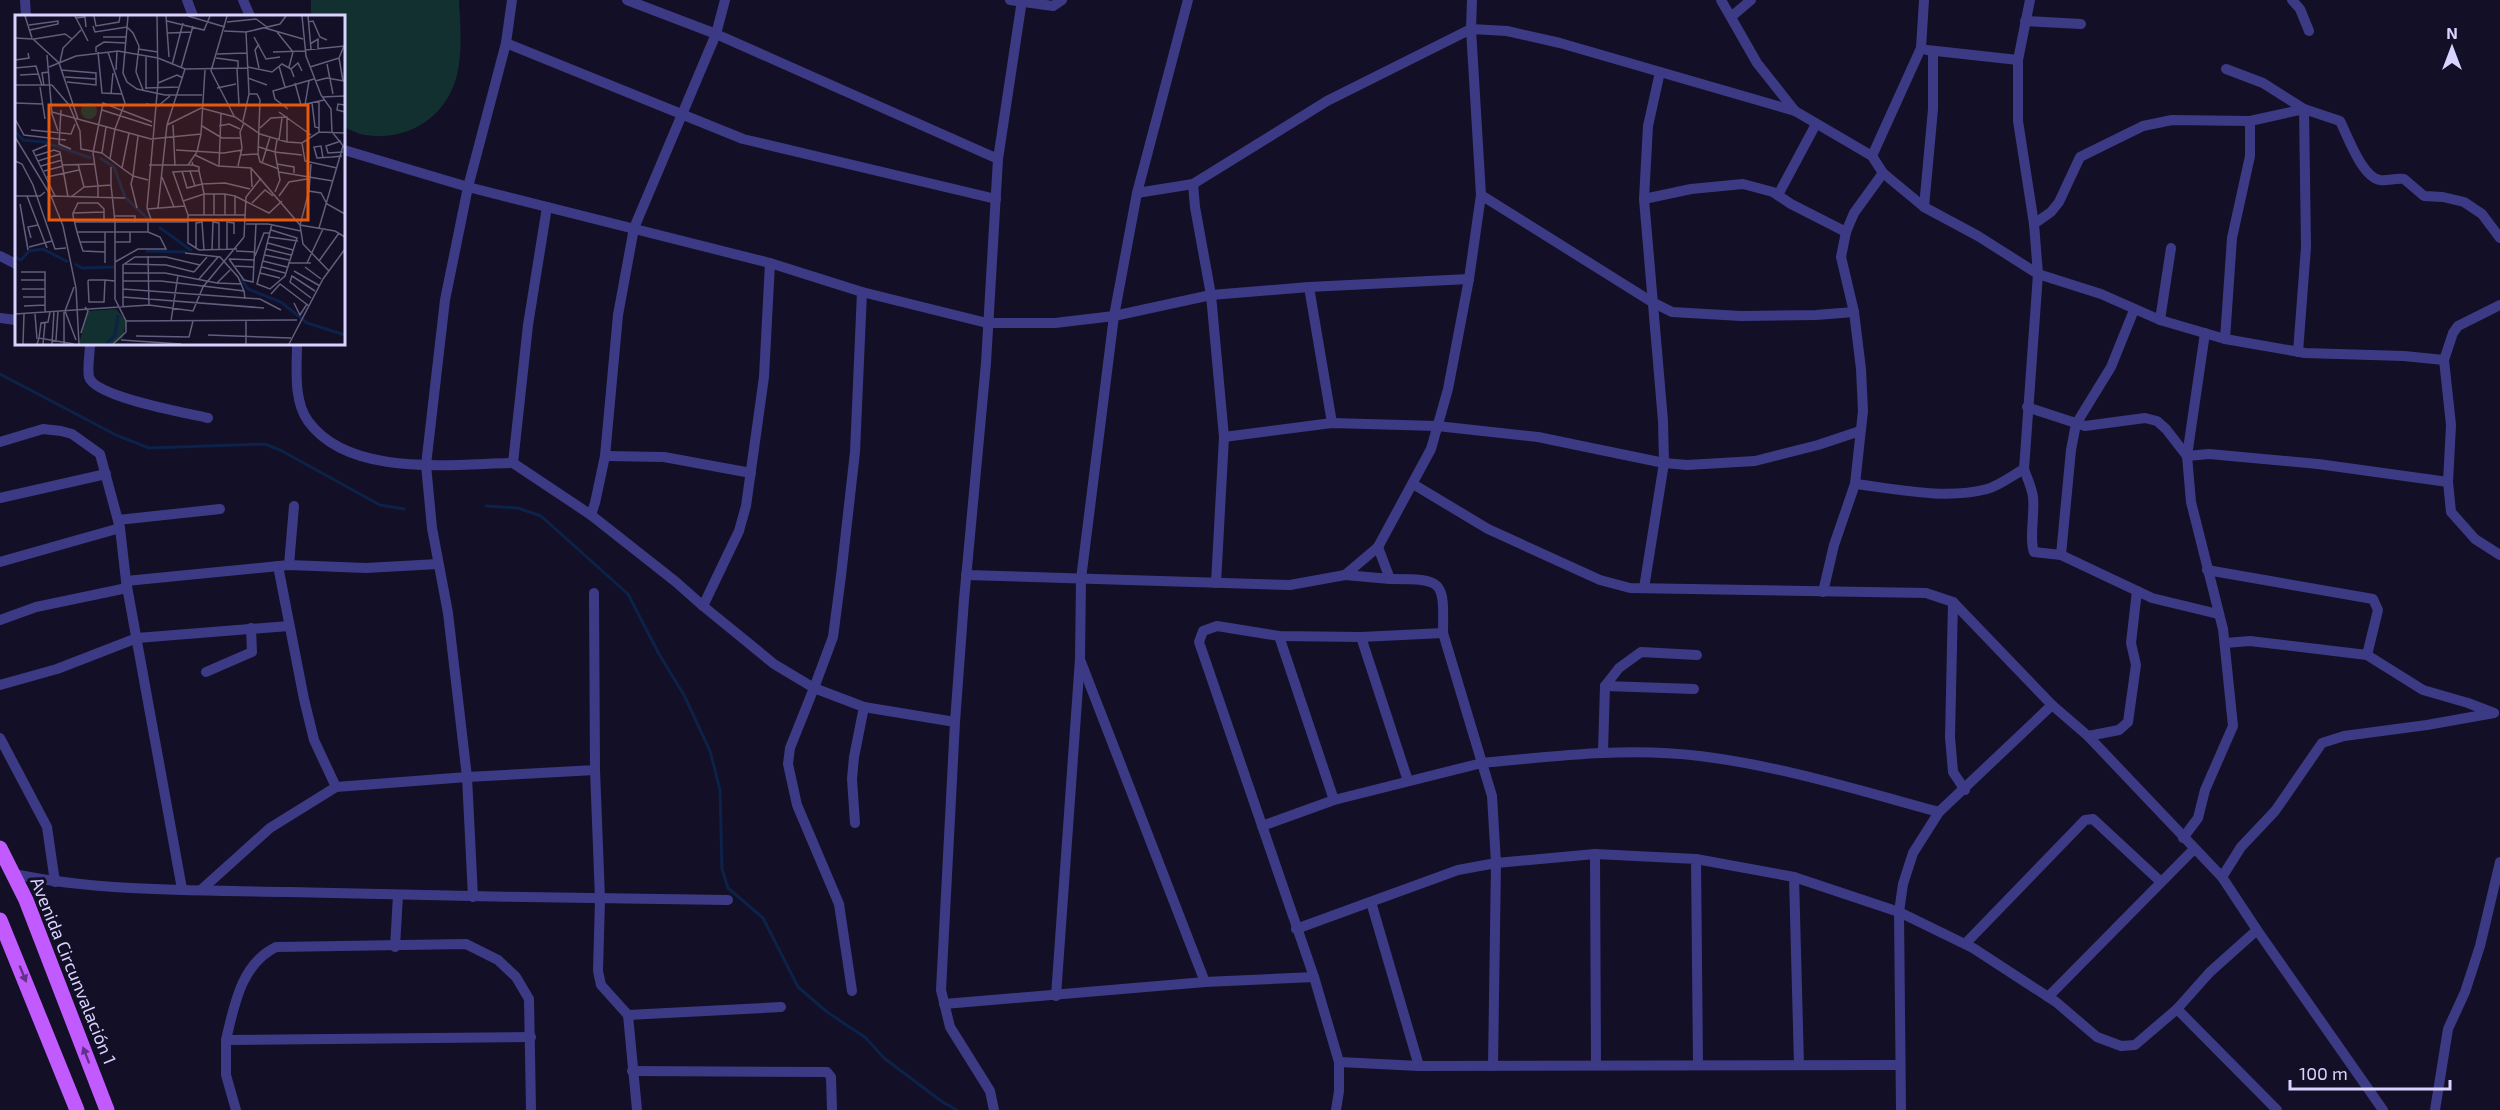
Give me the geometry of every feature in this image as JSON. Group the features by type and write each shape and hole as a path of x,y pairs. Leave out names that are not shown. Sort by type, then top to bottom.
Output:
{"main road":[{"name":"Avenida Circunvalación 1","path":"0,848 14,873 107,1110"},
{"path":"0,920 77,1110"}],"street":[{"path":"25,0 26,15"},
{"path":"187,0 193,15"},
{"path":"243,0 250,15"},
{"path":"473,897 467,777 448,613 438,564 426,465 445,300 468,187 506,43 512,0"},
{"path":"627,0 716,34 998,159"},
{"path":"591,515 605,456 618,315 634,228 716,34 725,0"},
{"path":"994,1110 990,1091 950,1027 941,990 955,722 986,363 998,159 1018,1 1053,6 1062,0"},
{"path":"1056,996 1080,659 1081,579 1114,316 1137,193 1188,0"},
{"path":"1345,575 1378,547 1413,484 1431,448 1448,389 1469,279 1481,195 1472,0"},
{"path":"1721,0 1757,63 1795,111"},
{"path":"1731,17 1751,0"},
{"path":"1872,156 1921,48 1924,0"},
{"path":"2030,0 2018,60 2018,121 2034,224 2038,274 2024,469 2033,494 2033,550 2036,553 2061,555 2152,598 2218,614"},
{"path":"2292,0 2300,9 2309,31"},
{"path":"2025,21 2081,24"},
{"path":"1137,193 1193,184 1327,101 1472,29 1507,31 1560,43 1795,111 1872,156 1883,173 1924,207 1978,236 2038,274 2101,294 2160,320 2225,339 2298,352 2445,360"},
{"path":"506,43 743,139 996,199"},
{"path":"1921,48 1933,52 2018,60"},
{"path":"1924,207 1933,109 1933,52"},
{"path":"2226,69 2263,83 2304,109 2324,114 2340,122 2364,169 2371,177 2379,180 2404,179 2424,196 2444,197 2464,202 2482,214 2500,238"},
{"path":"1644,588 1664,463 1663,421 1644,199 1648,126 1660,72"},
{"path":"2034,224 2059,202 2076,164 2086,153 2157,122 2172,120 2250,121 2304,109"},
{"path":"2298,352 2306,247 2304,109"},
{"path":"2225,339 2232,238 2250,156 2250,121"},
{"path":"1778,195 1816,124"},
{"path":"345,150 468,187 770,263 862,292 987,323 1055,323 1114,316 1211,295 1309,287 1469,279"},
{"path":"1823,592 1834,545 1855,483 1863,411 1861,369 1854,312 1841,257 1846,232 1854,213 1883,173"},
{"path":"1193,184 1211,295 1224,437 1216,583"},
{"path":"1644,199 1691,189 1743,184 1778,195 1846,232"},
{"path":"1481,195 1652,302 1672,312 1741,316 1854,312"},
{"path":"513,463 528,325 546,207"},
{"path":"2160,320 2171,248"},
{"path":"0,256 15,264"},
{"path":"703,606 739,531 746,506 764,377 770,263"},
{"path":"1309,287 1332,423"},
{"path":"852,991 839,904 796,805 788,764 790,748 833,637 855,452 862,292"},
{"path":"2500,305 2458,326 2452,333 2445,360 2451,425 2448,482 2451,512 2475,539 2500,555"},
{"path":"2061,555 2076,424 2111,367 2134,310"},
{"path":"0,318 15,320"},
{"path":"2184,838 2198,818 2205,790 2233,726 2225,643 2191,502 2187,456 2205,333"},
{"path":"90,345 89,377 104,392 208,418"},
{"path":"297,345 300,399 307,420 324,437 351,453 399,463 426,465 513,463 591,515 774,664 814,688 864,707 955,722"},
{"path":"2027,407 2085,426 2145,418 2157,421 2187,456"},
{"path":"1224,437 1332,423 1437,426 1538,437 1664,463 1687,465 1755,461 1818,445 1860,431"},
{"path":"0,442 43,429 72,434 100,454 119,524 127,584 182,889"},
{"path":"2187,456 2209,454 2318,464 2448,482"},
{"path":"605,456 670,458 751,473"},
{"path":"1855,483 1916,491 1962,493 1989,489 2024,469"},
{"path":"0,498 106,474"},
{"path":"1413,484 1488,529 1600,580 1629,588 1926,593 1953,602 2052,705 2088,736 2223,877 2257,930 2383,1110"},
{"path":"294,506 283,566 289,626 314,740 336,787"},
{"path":"0,562 119,524 220,509"},
{"path":"1378,547 1390,579"},
{"path":"0,620 36,607 127,584 283,566 366,568 438,564"},
{"path":"2207,570 2373,599 2378,609 2367,655"},
{"path":"966,575 1290,585 1345,575 1423,579 1436,584 1444,596 1443,633 1492,796 1496,862 1494,1066"},
{"path":"2088,736 2119,730 2128,722 2136,665 2131,643 2137,591"},
{"path":"594,593 595,770 600,899 598,971 601,985 628,1015 637,1110"},
{"path":"1953,602 1950,737 1953,772 1965,790"},
{"path":"0,685 57,669 137,638 289,626"},
{"path":"1336,1110 1339,1062 1314,977 1199,642 1203,631 1217,626 1279,636 1361,637 1443,633"},
{"path":"206,672 252,652 251,628"},
{"path":"1279,636 1334,800"},
{"path":"1361,637 1408,781"},
{"path":"2225,643 2250,641 2367,655 2423,690 2497,714"},
{"path":"1603,751 1605,686 1619,668 1641,652 1697,655"},
{"path":"1080,659 1205,982"},
{"path":"1605,686 1694,689"},
{"path":"1901,1110 1899,912 1903,884 1913,853 1939,812 1965,790 2052,705"},
{"path":"855,823 852,779 864,707"},
{"path":"2223,877 2241,847 2275,811 2322,743 2344,736 2497,714"},
{"path":"0,738 47,827 56,882"},
{"path":"1262,826 1334,800 1482,763 1603,751 1699,756 1740,763 1939,812"},
{"path":"201,890 270,828 336,787 595,770"},
{"path":"1965,944 2085,820 2093,819 2161,882"},
{"path":"2048,997 2194,849"},
{"path":"1296,929 1458,870 1496,862 1595,854 1696,859 1794,876 1899,912 1965,944 2048,997 2097,1038 2121,1046 2135,1046 2177,1009 2210,972 2257,930"},
{"path":"1595,854 1596,1065"},
{"path":"1696,859 1698,1065"},
{"path":"2435,1110 2448,1029 2465,992 2480,946 2500,862"},
{"path":"14,873 56,882 201,890 473,897 728,900"},
{"path":"1794,876 1798,1065"},
{"path":"395,947 398,895"},
{"path":"1371,902 1419,1066"},
{"path":"236,1110 226,1075 226,1040 237,994 256,962 265,952 276,947 395,947 466,944 498,960 516,976 529,999 531,1110"},
{"path":"944,1004 1205,982 1314,977"},
{"path":"628,1015 782,1007"},
{"path":"2177,1009 2277,1110"},
{"path":"226,1040 531,1037"},
{"path":"1339,1062 1419,1066 1900,1065"},
{"path":"632,1071 827,1072 831,1077 832,1110"}],"green space":[{"path":"311,0 459,0 461,38 459,66 452,90 445,103 424,123 397,134 365,135 345,127 345,15 311,15"}],"waterway":[{"path":"0,374 116,435 149,448 265,444 380,505 404,509"},
{"path":"486,506 518,508 541,516 628,594 659,654 684,695 710,751 720,790 722,869 728,888 763,918 798,987 827,1012 866,1038 884,1058 941,1101 957,1110"}]}
